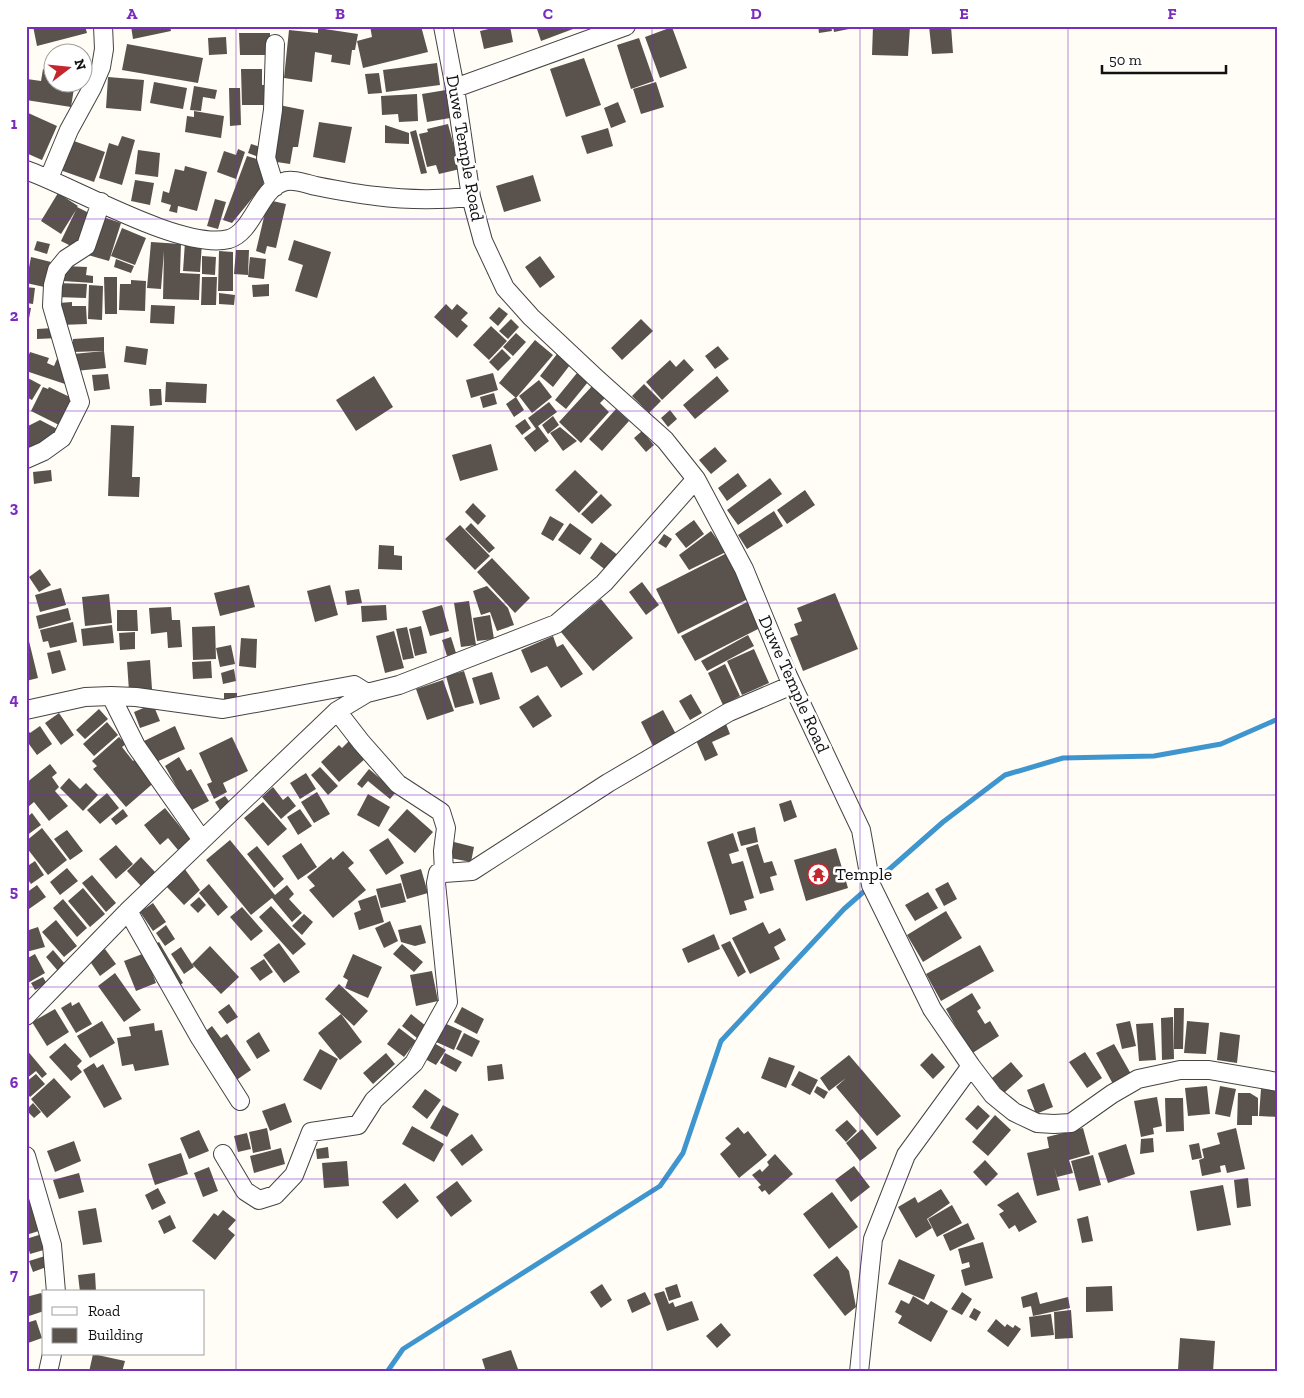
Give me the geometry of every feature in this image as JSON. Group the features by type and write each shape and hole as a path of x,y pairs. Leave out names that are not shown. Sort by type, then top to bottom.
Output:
{"street":[{"path":"49,178 69,130 102,67 104,49 103,26"},
{"name":"Duwe Temple Road","path":"443,26 455,88 471,197 483,241 505,288 538,324 665,440 696,479 744,569 792,685 861,830 871,885 932,1009 971,1066 994,1095 1014,1112 1037,1123 1054,1124 1071,1123 1112,1094 1138,1079 1180,1070 1208,1070 1278,1082"},
{"path":"455,88 626,26"},
{"path":"275,44 273,110 266,158 275,187"},
{"path":"27,171 49,178 167,232 212,240 230,238 242,230 269,191 283,182 300,182 376,196 444,199 471,197"},
{"path":"26,459 44,451 62,438 80,402 52,306 53,285 57,270 66,259 86,246 101,202"},
{"path":"26,1016 128,911 337,711 367,693 400,685 556,624 604,583 696,479"},
{"path":"26,710 85,697 136,697 223,709 354,685 367,693"},
{"path":"223,1154 245,1190 259,1200 276,1195 294,1175 311,1132 358,1126 374,1100 414,1062 448,1002 436,883 438,874 472,871 608,784 729,712 792,685"},
{"path":"110,696 136,746 202,840"},
{"path":"337,711 398,784 441,812 446,828 443,852 444,873"},
{"path":"128,911 200,1038 240,1101"},
{"path":"859,1372 873,1239 906,1155 971,1066"},
{"path":"26,1156 52,1245 56,1290"},
{"path":"48,1372 52,1356"}],"building":[{"path":"33,26 85,26 87,33 52,42 42,42 42,45 37,46"},
{"path":"131,26 170,26 171,31 133,39"},
{"path":"370,26 421,26 428,52 363,68 357,41 372,37"},
{"path":"510,26 513,42 484,49 480,31"},
{"path":"536,26 571,26 573,29 541,41"},
{"path":"818,26 831,26 832,31 819,33"},
{"path":"833,26 849,26 849,29 834,32"},
{"path":"873,26 910,26 908,56 872,55"},
{"path":"929,26 951,26 953,53 932,54"},
{"path":"672,27 687,68 660,78 645,37"},
{"path":"318,28 358,34 355,50 352,50 350,65 331,62 332,55 315,52 312,82 284,78 289,30 318,33"},
{"path":"239,33 270,33 270,55 240,55"},
{"path":"226,37 227,54 209,55 208,38"},
{"path":"639,38 654,81 631,89 617,45"},
{"path":"127,44 203,58 198,83 122,70"},
{"path":"584,58 601,105 566,117 550,69"},
{"path":"437,63 440,85 386,92 383,70"},
{"path":"241,69 262,69 262,85 269,85 269,105 242,105"},
{"path":"379,73 382,93 368,94 365,74"},
{"path":"42,75 42,92 73,92 71,107 26,100 27,79 41,81"},
{"path":"108,77 144,80 141,111 106,108"},
{"path":"154,82 187,88 183,109 150,103"},
{"path":"656,82 664,107 641,114 633,89"},
{"path":"194,86 217,90 215,99 203,97 201,111 190,110"},
{"path":"229,88 240,88 241,125 230,126"},
{"path":"446,90 450,118 427,122 422,94"},
{"path":"417,94 418,121 399,122 398,114 382,115 381,96"},
{"path":"618,102 626,122 611,128 604,108"},
{"path":"279,105 304,110 298,147 293,147 290,164 270,161"},
{"path":"194,111 224,116 221,138 185,132 187,116 194,117"},
{"path":"26,112 57,126 42,160 26,153"},
{"path":"319,122 352,127 345,163 313,157"},
{"path":"448,124 460,169 439,174 436,165 427,167 419,134 428,132 427,129"},
{"path":"385,125 409,133 409,144 385,143"},
{"path":"608,128 613,146 587,154 581,136"},
{"path":"416,130 427,173 421,174 410,132"},
{"path":"122,136 135,140 122,185 99,178 109,143 118,146"},
{"path":"71,140 105,152 94,182 60,170"},
{"path":"251,144 264,148 261,158 248,153"},
{"path":"238,149 245,152 236,179 217,172 224,151 236,155"},
{"path":"138,150 160,153 158,177 135,174"},
{"path":"247,156 263,161 266,170 263,185 232,223 223,220"},
{"path":"185,166 207,172 197,211 178,206 177,213 169,211 171,205 161,202 163,191 169,193 175,169 184,171"},
{"path":"533,175 541,201 504,212 496,186"},
{"path":"135,180 154,183 150,205 131,201"},
{"path":"58,193 77,207 93,215 77,249 61,241 76,210 61,234 41,221"},
{"path":"215,199 226,202 218,229 207,226"},
{"path":"268,200 286,204 276,248 267,246 265,254 256,251"},
{"path":"100,216 121,223 109,261 88,255"},
{"path":"122,228 146,238 135,265 111,256"},
{"path":"294,240 331,252 317,298 295,291 303,265 288,260"},
{"path":"37,241 50,244 47,254 34,250"},
{"path":"151,242 181,244 180,273 200,274 199,300 163,299 164,251 161,289 147,288"},
{"path":"185,242 202,243 200,272 183,271"},
{"path":"236,250 249,250 248,275 234,274"},
{"path":"219,251 233,252 233,291 218,291"},
{"path":"202,256 216,257 215,275 202,274"},
{"path":"540,256 555,277 540,288 525,267"},
{"path":"31,257 55,263 49,288 26,283"},
{"path":"250,257 266,259 264,279 248,277"},
{"path":"116,259 134,266 131,273 114,267"},
{"path":"64,266 87,267 86,275 93,276 93,283 63,281"},
{"path":"104,277 117,277 117,314 105,314"},
{"path":"202,277 217,277 216,305 201,305"},
{"path":"131,280 146,281 145,311 119,310 120,284 131,284"},
{"path":"56,283 87,284 86,298 56,297"},
{"path":"269,284 269,296 253,297 252,285"},
{"path":"89,285 103,286 102,320 88,319"},
{"path":"26,287 35,288 33,304 26,303"},
{"path":"219,293 235,295 234,305 219,304"},
{"path":"72,302 72,306 86,306 87,324 60,325 58,303"},
{"path":"446,304 452,310 457,304 468,313 461,320 468,326 457,338 434,317"},
{"path":"151,305 175,306 174,324 150,323"},
{"path":"26,307 31,308 27,329 26,329"},
{"path":"499,307 508,314 498,326 489,318"},
{"path":"511,319 519,327 508,339 499,331"},
{"path":"641,319 653,331 622,360 611,348"},
{"path":"491,326 507,341 489,360 473,345"},
{"path":"53,328 59,338 37,339 37,329"},
{"path":"516,333 526,342 513,356 503,347"},
{"path":"104,337 104,351 73,352 73,339"},
{"path":"535,340 553,355 516,398 499,383"},
{"path":"126,346 148,349 146,365 124,362"},
{"path":"718,346 729,359 715,369 705,356"},
{"path":"502,349 511,358 498,371 489,362"},
{"path":"104,351 106,368 75,371 73,354"},
{"path":"30,352 49,358 47,363 54,366 57,359 67,363 71,386 26,371 26,362"},
{"path":"557,354 570,365 553,387 540,376"},
{"path":"684,359 694,370 662,400 646,382 670,360 676,367"},
{"path":"493,373 498,390 471,398 466,380"},
{"path":"577,373 588,382 566,409 555,400"},
{"path":"108,374 110,389 94,391 92,375"},
{"path":"374,376 393,407 356,431 336,400"},
{"path":"717,376 729,391 695,419 683,405"},
{"path":"26,377 41,385 32,400 26,397"},
{"path":"539,380 552,397 532,413 519,396"},
{"path":"166,382 207,384 206,403 165,402"},
{"path":"644,384 661,401 649,413 632,396"},
{"path":"593,385 606,397 600,403 609,412 581,443 559,422"},
{"path":"43,387 48,389 49,387 74,399 65,428 31,411"},
{"path":"149,389 161,389 162,405 150,406"},
{"path":"494,393 497,404 483,408 480,397"},
{"path":"516,397 524,410 514,417 506,404"},
{"path":"549,402 557,412 538,426 549,441 535,452 524,438 536,429 528,418"},
{"path":"616,409 629,421 602,451 589,439"},
{"path":"670,410 677,419 668,427 661,418"},
{"path":"553,416 559,425 548,434 542,425"},
{"path":"525,419 531,428 522,435 515,426"},
{"path":"40,420 63,432 26,452 26,427"},
{"path":"111,425 134,426 132,477 140,477 139,497 108,496"},
{"path":"560,427 577,441 563,451 550,433"},
{"path":"642,431 654,445 646,452 634,438"},
{"path":"491,444 498,470 460,481 452,455"},
{"path":"715,447 727,461 711,474 699,460"},
{"path":"51,470 52,481 34,484 33,472"},
{"path":"575,470 598,492 579,513 555,490"},
{"path":"738,473 747,486 727,501 718,488"},
{"path":"770,478 782,494 738,525 727,510"},
{"path":"805,490 815,505 787,524 777,510"},
{"path":"601,494 612,505 592,524 581,514"},
{"path":"473,503 486,516 478,525 465,512"},
{"path":"774,511 783,526 747,549 738,535"},
{"path":"550,516 564,524 553,541 541,534"},
{"path":"694,520 704,534 686,548 675,534"},
{"path":"471,523 495,548 489,553 465,529"},
{"path":"570,523 592,539 580,555 558,540"},
{"path":"460,525 490,556 475,570 445,539"},
{"path":"711,531 726,552 689,570 679,555"},
{"path":"664,534 672,539 666,548 658,543"},
{"path":"601,542 619,556 607,571 590,558"},
{"path":"379,545 394,546 394,555 402,556 402,570 378,569"},
{"path":"729,552 748,599 678,634 656,589"},
{"path":"492,558 530,598 515,613 477,572"},
{"path":"40,569 51,585 39,592 29,577"},
{"path":"642,582 659,605 646,615 629,592"},
{"path":"249,585 255,607 220,616 214,593"},
{"path":"330,585 338,615 315,622 307,591"},
{"path":"487,586 508,608 514,625 497,631 490,612 481,615 473,591"},
{"path":"61,588 66,605 40,612 35,595"},
{"path":"359,589 362,603 347,605 345,591"},
{"path":"835,593 858,649 803,671 790,638 798,635 794,624 802,621 797,608"},
{"path":"109,594 112,623 85,626 82,597"},
{"path":"601,599 633,638 593,671 561,632"},
{"path":"469,601 476,645 461,647 454,603"},
{"path":"749,601 760,628 695,661 681,636"},
{"path":"386,605 387,620 362,622 361,606"},
{"path":"442,605 449,631 430,636 422,611"},
{"path":"171,607 172,620 180,620 182,647 168,648 167,632 151,634 149,608"},
{"path":"68,608 71,620 39,629 36,616"},
{"path":"117,610 137,610 138,631 117,631"},
{"path":"490,615 494,639 477,641 473,618"},
{"path":"73,622 77,642 50,648 48,641 43,642 40,630"},
{"path":"112,625 114,643 83,646 81,629"},
{"path":"215,626 216,659 193,660 192,627"},
{"path":"421,626 427,653 415,656 409,629"},
{"path":"407,627 414,658 403,660 396,629"},
{"path":"394,631 404,668 385,673 376,636"},
{"path":"135,632 135,649 120,650 119,633"},
{"path":"748,635 754,646 707,671 701,661"},
{"path":"553,636 557,647 563,644 583,674 561,688 547,666 531,673 521,650"},
{"path":"26,637 28,637 38,678 26,681"},
{"path":"451,637 456,653 447,656 442,640"},
{"path":"241,638 257,639 256,668 239,666"},
{"path":"231,645 235,664 220,667 216,648"},
{"path":"754,649 769,683 742,695 727,661"},
{"path":"60,650 66,670 52,674 47,653"},
{"path":"150,660 152,689 129,691 127,662"},
{"path":"211,661 212,678 193,679 192,662"},
{"path":"725,664 740,696 723,705 708,673"},
{"path":"234,669 236,681 223,684 221,673"},
{"path":"464,671 474,703 455,708 446,676"},
{"path":"492,672 500,699 480,705 472,678"},
{"path":"443,680 454,711 427,720 416,689"},
{"path":"224,693 237,693 237,703 224,703"},
{"path":"691,694 702,713 690,720 679,701"},
{"path":"538,695 552,716 533,728 519,707"},
{"path":"153,704 160,721 140,728 134,712"},
{"path":"99,709 108,719 85,739 76,730"},
{"path":"663,710 677,736 654,748 641,722"},
{"path":"59,713 74,735 61,745 45,723"},
{"path":"107,722 118,735 94,756 83,744"},
{"path":"726,724 730,734 712,742 718,755 705,761 695,738"},
{"path":"40,726 52,744 37,755 26,740 26,727 30,733"},
{"path":"175,726 185,749 154,763 144,741"},
{"path":"119,737 126,744 122,747 133,761 137,758 157,780 126,807 93,769 97,766 92,761"},
{"path":"232,737 248,771 223,783 227,792 214,799 207,784 212,782 199,753"},
{"path":"350,740 366,758 339,782 321,762 339,745 342,748"},
{"path":"179,757 187,771 191,769 209,801 190,811 165,766"},
{"path":"50,764 57,773 52,777 59,787 55,791 68,806 49,821 34,802 28,807 26,806 26,783"},
{"path":"320,767 338,786 328,795 311,775"},
{"path":"369,769 396,792 390,799 368,781 362,788 357,784"},
{"path":"306,773 316,789 300,799 290,783"},
{"path":"69,778 80,789 86,783 98,795 83,811 60,788"},
{"path":"273,787 283,800 288,796 296,806 281,819 262,797"},
{"path":"317,792 330,814 314,823 301,802"},
{"path":"107,793 119,808 100,824 87,810"},
{"path":"368,794 390,807 379,827 357,815"},
{"path":"225,796 231,804 220,810 215,802"},
{"path":"791,800 797,817 784,822 779,804"},
{"path":"263,802 287,829 268,846 244,818"},
{"path":"165,808 191,840 178,850 168,838 160,845 144,825"},
{"path":"123,809 128,816 116,825 111,819"},
{"path":"300,809 312,826 298,835 287,817"},
{"path":"407,809 433,832 415,853 388,830"},
{"path":"32,813 41,825 26,836 26,818"},
{"path":"755,827 758,842 741,846 737,832"},
{"path":"42,828 67,860 48,875 26,847 26,841"},
{"path":"67,830 83,851 70,860 54,839"},
{"path":"733,833 739,851 729,854 732,864 743,861 754,898 744,901 747,910 730,915 707,842"},
{"path":"388,838 404,863 386,875 369,850"},
{"path":"230,840 275,895 287,885 294,894 289,899 302,913 292,922 272,898 251,915 206,860"},
{"path":"454,842 474,847 471,862 450,858"},
{"path":"301,843 317,867 298,880 282,856"},
{"path":"758,844 764,863 772,861 777,875 770,877 774,890 760,894 746,848"},
{"path":"116,845 133,864 116,879 99,859"},
{"path":"257,846 284,879 274,888 247,854"},
{"path":"836,848 848,888 806,901 794,860"},
{"path":"343,851 354,863 348,868 366,890 333,918 309,890 315,886 307,877 331,857 333,860"},
{"path":"141,857 155,872 141,886 127,871"},
{"path":"35,861 44,875 31,884 26,877 26,867"},
{"path":"67,868 78,881 60,895 50,882"},
{"path":"184,868 200,890 184,905 166,886"},
{"path":"421,869 428,893 407,899 400,875"},
{"path":"92,875 116,903 106,912 82,883"},
{"path":"948,882 957,899 944,906 935,889"},
{"path":"401,883 406,902 381,908 376,889"},
{"path":"209,884 228,907 218,916 199,893"},
{"path":"37,885 46,897 29,909 26,906 26,893"},
{"path":"83,888 105,914 90,927 68,901"},
{"path":"928,892 938,908 915,921 905,905"},
{"path":"376,895 384,922 359,930 354,913 361,910 358,901"},
{"path":"199,897 206,905 198,913 190,905"},
{"path":"63,899 87,928 77,937 53,908"},
{"path":"153,903 166,922 153,931 140,912"},
{"path":"271,906 306,944 293,955 259,917"},
{"path":"242,907 263,931 251,941 230,917"},
{"path":"946,911 962,938 923,962 907,935"},
{"path":"304,914 313,922 302,935 292,926"},
{"path":"56,920 77,946 64,957 42,932"},
{"path":"390,921 398,941 384,948 375,928"},
{"path":"763,922 769,934 780,928 786,940 774,947 780,959 750,974 732,938"},
{"path":"166,925 175,939 165,946 156,933"},
{"path":"421,925 426,943 415,946 401,942 398,930"},
{"path":"38,927 45,947 26,952 26,931"},
{"path":"714,934 720,949 688,963 682,949"},
{"path":"730,941 746,972 738,977 721,945"},
{"path":"159,942 183,983 175,988 151,946"},
{"path":"279,943 300,972 284,983 263,955"},
{"path":"402,944 423,962 414,972 393,954"},
{"path":"980,945 994,971 941,1001 926,974"},
{"path":"210,946 239,977 221,994 192,964"},
{"path":"181,947 194,967 184,974 171,954"},
{"path":"105,949 116,964 100,976 89,960"},
{"path":"53,950 65,964 58,971 46,957"},
{"path":"145,953 156,983 136,991 124,961"},
{"path":"35,954 45,973 26,984 26,959"},
{"path":"353,954 382,967 368,998 345,988 348,980 343,977"},
{"path":"264,959 273,972 260,981 250,968"},
{"path":"432,971 438,1001 416,1006 410,975"},
{"path":"115,973 141,1010 124,1022 98,986"},
{"path":"43,977 47,984 35,990 31,983"},
{"path":"339,984 368,1011 354,1026 325,999"},
{"path":"972,993 981,1008 977,1011 985,1024 990,1021 999,1036 971,1054 946,1009"},
{"path":"71,1002 72,1006 79,1002 92,1024 76,1033 61,1008"},
{"path":"229,1004 238,1017 227,1024 218,1012"},
{"path":"462,1007 484,1019 477,1034 454,1022"},
{"path":"1174,1008 1184,1008 1183,1049 1174,1049"},
{"path":"55,1009 69,1032 47,1046 32,1022"},
{"path":"341,1014 362,1042 340,1060 318,1033"},
{"path":"411,1014 426,1026 417,1038 402,1026"},
{"path":"1173,1017 1174,1059 1162,1060 1161,1018"},
{"path":"102,1021 115,1043 90,1058 77,1036"},
{"path":"1130,1021 1136,1046 1122,1049 1116,1024"},
{"path":"1187,1021 1209,1023 1206,1054 1184,1053"},
{"path":"442,1022 462,1031 454,1050 434,1041"},
{"path":"154,1023 155,1031 162,1030 169,1065 135,1071 133,1064 122,1066 117,1038 131,1036 129,1027"},
{"path":"1153,1023 1156,1060 1139,1061 1136,1024"},
{"path":"212,1026 221,1038 227,1034 251,1070 235,1081 202,1034"},
{"path":"399,1028 416,1041 404,1057 387,1044"},
{"path":"259,1032 270,1051 257,1059 246,1041"},
{"path":"1220,1032 1240,1035 1237,1063 1217,1060"},
{"path":"464,1033 480,1041 472,1057 456,1049"},
{"path":"65,1043 82,1061 77,1066 82,1072 71,1081 49,1057"},
{"path":"434,1043 446,1050 436,1065 425,1059"},
{"path":"1114,1044 1131,1074 1113,1084 1096,1053"},
{"path":"26,1049 47,1074 42,1078 36,1071 26,1079"},
{"path":"320,1049 338,1059 321,1090 303,1080"},
{"path":"1085,1052 1102,1078 1087,1088 1069,1062"},
{"path":"386,1053 395,1064 373,1084 363,1073"},
{"path":"445,1053 462,1062 456,1072 440,1063"},
{"path":"932,1053 945,1067 933,1079 920,1065"},
{"path":"849,1055 901,1116 877,1136 836,1087 846,1078 829,1091 820,1078"},
{"path":"769,1057 795,1066 786,1088 761,1078"},
{"path":"1011,1062 1023,1076 1004,1093 992,1078"},
{"path":"94,1063 97,1068 103,1064 122,1099 104,1108 83,1070"},
{"path":"502,1064 504,1079 488,1081 487,1066"},
{"path":"799,1071 818,1080 810,1095 791,1085"},
{"path":"36,1074 45,1084 30,1097 26,1092 26,1082"},
{"path":"54,1078 71,1097 47,1118 31,1099"},
{"path":"1044,1083 1053,1107 1036,1114 1027,1090"},
{"path":"817,1086 828,1092 824,1099 814,1092"},
{"path":"1207,1086 1210,1114 1188,1116 1185,1088"},
{"path":"1220,1086 1236,1089 1230,1117 1215,1114"},
{"path":"425,1089 441,1100 427,1119 412,1107"},
{"path":"1261,1089 1278,1090 1278,1117 1259,1116"},
{"path":"1238,1093 1250,1093 1258,1098 1258,1116 1252,1116 1252,1125 1237,1125"},
{"path":"1157,1097 1162,1126 1153,1128 1154,1134 1141,1137 1134,1101"},
{"path":"1165,1098 1183,1098 1184,1131 1166,1132"},
{"path":"33,1103 41,1112 34,1118 26,1110"},
{"path":"285,1103 292,1122 270,1131 262,1111"},
{"path":"443,1105 459,1114 447,1137 430,1128"},
{"path":"978,1105 990,1116 977,1130 965,1119"},
{"path":"995,1115 1011,1130 988,1156 972,1142"},
{"path":"847,1120 857,1131 846,1142 835,1130"},
{"path":"412,1126 444,1144 434,1162 402,1144"},
{"path":"738,1127 744,1134 748,1131 767,1155 739,1178 720,1154 731,1144 725,1138"},
{"path":"267,1128 271,1149 253,1153 249,1132"},
{"path":"1083,1128 1090,1154 1069,1160 1073,1173 1057,1177 1054,1166 1060,1190 1037,1196 1027,1153 1049,1148 1047,1137"},
{"path":"1236,1128 1245,1169 1227,1173 1225,1165 1220,1166 1221,1172 1202,1176 1199,1160 1204,1158 1202,1149 1220,1144 1217,1133"},
{"path":"862,1129 877,1148 860,1161 846,1143"},
{"path":"199,1130 209,1151 189,1159 180,1138"},
{"path":"247,1133 251,1149 238,1152 234,1136"},
{"path":"472,1134 483,1150 462,1166 450,1150"},
{"path":"1153,1138 1154,1152 1140,1154 1141,1139"},
{"path":"74,1141 81,1161 55,1172 47,1151"},
{"path":"1199,1143 1202,1158 1192,1160 1189,1145"},
{"path":"1126,1144 1135,1174 1108,1183 1098,1153"},
{"path":"328,1147 329,1158 317,1159 316,1149"},
{"path":"281,1148 285,1164 254,1173 250,1156"},
{"path":"181,1153 188,1174 155,1185 148,1164"},
{"path":"775,1154 793,1174 769,1195 765,1190 762,1192 758,1187 761,1185 752,1175 760,1169 762,1172 769,1165 767,1162"},
{"path":"1093,1155 1101,1185 1079,1191 1071,1161"},
{"path":"985,1160 998,1174 986,1186 973,1172"},
{"path":"347,1161 349,1186 324,1188 322,1163"},
{"path":"854,1166 870,1187 851,1202 835,1180"},
{"path":"209,1167 218,1191 203,1197 194,1173"},
{"path":"79,1173 84,1192 59,1199 53,1180"},
{"path":"1248,1178 1251,1206 1237,1208 1234,1180"},
{"path":"457,1181 472,1201 451,1217 436,1197"},
{"path":"405,1183 419,1201 397,1219 382,1202"},
{"path":"1223,1185 1231,1225 1197,1231 1190,1191"},
{"path":"158,1188 166,1203 152,1210 145,1195"},
{"path":"941,1189 950,1203 927,1219 932,1228 916,1238 898,1207 915,1197 918,1203"},
{"path":"832,1192 858,1227 829,1249 803,1214"},
{"path":"1018,1192 1037,1222 1019,1232 1015,1225 1009,1229 999,1214 1004,1211 997,1205"},
{"path":"32,1197 42,1230 26,1235 26,1198"},
{"path":"952,1205 962,1223 937,1237 928,1219"},
{"path":"96,1208 102,1242 83,1245 78,1211"},
{"path":"223,1210 236,1220 228,1229 235,1235 215,1260 192,1241 214,1213 218,1216"},
{"path":"170,1215 176,1228 164,1234 158,1221"},
{"path":"1088,1216 1093,1241 1082,1243 1077,1219"},
{"path":"968,1223 975,1239 950,1251 943,1235"},
{"path":"42,1234 47,1249 30,1254 26,1239"},
{"path":"983,1242 993,1278 965,1286 961,1270 970,1267 969,1262 962,1264 958,1249"},
{"path":"45,1256 49,1266 33,1272 29,1261"},
{"path":"837,1256 849,1271 856,1307 845,1316 813,1275"},
{"path":"899,1259 935,1275 924,1300 888,1284"},
{"path":"95,1273 96,1290 80,1290 78,1275"},
{"path":"602,1284 612,1300 601,1308 590,1292"},
{"path":"677,1284 681,1297 669,1301 665,1288"},
{"path":"1112,1286 1113,1311 1086,1312 1086,1287"},
{"path":"664,1291 669,1304 673,1302 675,1307 692,1301 699,1320 667,1331 654,1294"},
{"path":"645,1292 651,1304 632,1313 627,1300"},
{"path":"962,1292 972,1299 962,1315 951,1309"},
{"path":"1037,1292 1040,1304 1068,1297 1070,1308 1033,1316 1031,1306 1023,1308 1021,1297"},
{"path":"41,1293 42,1312 26,1317 26,1297"},
{"path":"913,1296 928,1305 931,1301 948,1311 931,1342 898,1323 902,1316 895,1312 901,1300 909,1304"},
{"path":"974,1308 981,1312 976,1321 969,1317"},
{"path":"1071,1310 1073,1338 1055,1339 1054,1312"},
{"path":"1051,1314 1054,1335 1031,1337 1029,1317"},
{"path":"996,1319 1005,1327 1007,1324 1013,1328 1015,1325 1021,1329 1008,1347 987,1331"},
{"path":"36,1320 42,1338 28,1343 26,1323"},
{"path":"721,1323 731,1335 717,1348 706,1336"},
{"path":"1180,1338 1215,1341 1213,1372 1178,1370"},
{"path":"511,1350 518,1369 510,1372 486,1372 482,1359"},
{"path":"93,1356 125,1361 122,1372 89,1372"}],"waterway":[{"path":"387,1372 403,1349 660,1186 683,1153 721,1041 844,909 943,822 1005,775 1063,758 1154,756 1221,744 1278,719"}],"place":[{"name":"Temple","path":"819,874"}]}
